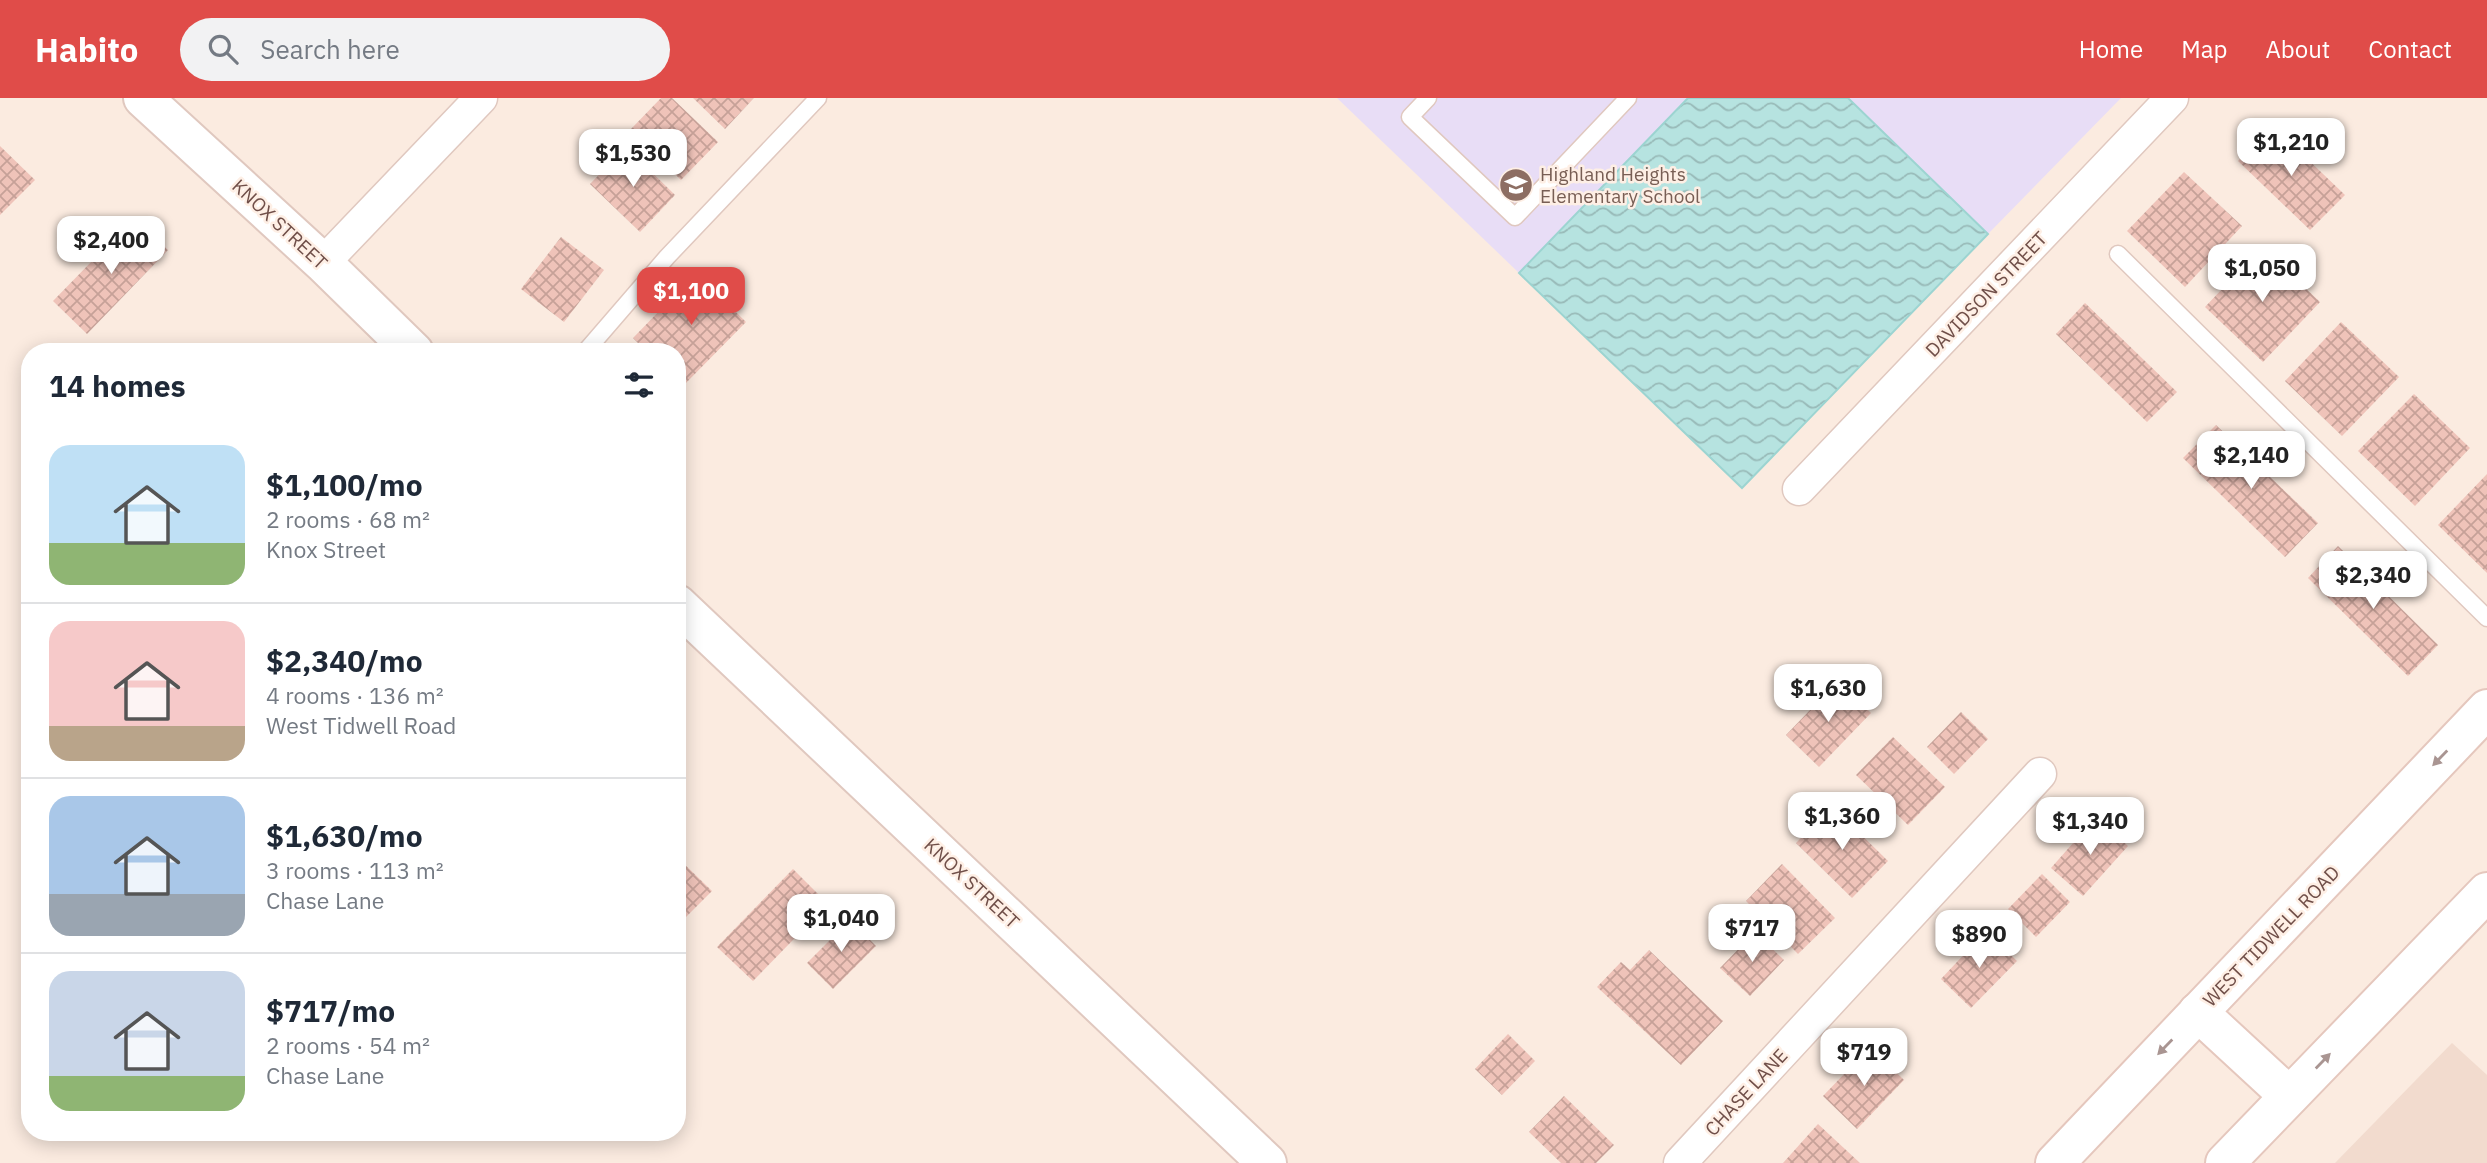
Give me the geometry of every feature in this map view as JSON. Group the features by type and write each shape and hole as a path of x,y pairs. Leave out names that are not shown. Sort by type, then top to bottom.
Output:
{"street":[{"name":"KNOX STREET","path":"143,98 323,263 405,343"},
{"path":"323,263 481,98"},
{"name":"DAVIDSON STREET","path":"1800,489 2172,98"},
{"name":"KNOX STREET","path":"686,613 1267,1163"},
{"name":"WEST TIDWELL ROAD","path":"2054,1163 2487,709"},
{"name":"CHASE LANE","path":"1680,1163 2040,774"},
{"path":"2225,1163 2487,892"},
{"path":"2198,1012 2289,1096"}],"lane":[{"path":"593,343 667,257 818,98"},
{"path":"1429,98 1410,117 1515,217 1628,98"},
{"path":"2118,254 2487,618"}],"shaded area":[{"name":"Highland Heights Elementary School","path":"1337,98 1688,98 1519,273"},
{"path":"1848,98 2121,98 1988,234"},
{"path":"2452,1043 2487,1075 2487,1163 2335,1163"}],"water":[{"path":"1688,98 1848,98 1988,234 1742,488 1519,273"}],"building":[{"path":"661,98 672,98 718,142 681,180 630,130"},
{"path":"693,98 754,98 725,129"},
{"path":"2272,125 2345,195 2310,230 2238,161"},
{"path":"0,146 35,180 0,215"},
{"path":"626,147 675,195 640,232 590,184"},
{"path":"2184,172 2242,226 2185,287 2127,231"},
{"path":"135,217 168,250 87,334 53,301"},
{"path":"561,237 604,270 564,322 521,289"},
{"path":"2262,247 2320,302 2263,362 2205,307"},
{"path":"696,273 746,322 686,383 686,343 638,343 633,338"},
{"path":"2085,303 2177,392 2147,422 2056,334"},
{"path":"2341,322 2399,377 2342,436 2285,381"},
{"path":"2414,394 2470,448 2415,506 2358,451"},
{"path":"2216,425 2318,523 2285,557 2183,458"},
{"path":"2487,474 2487,573 2438,525"},
{"path":"2338,546 2438,645 2408,676 2308,578"},
{"path":"1838,681 1871,713 1819,767 1786,735"},
{"path":"1961,712 1988,739 1954,774 1927,747"},
{"path":"1893,737 1945,787 1908,825 1856,775"},
{"path":"1832,806 1888,861 1852,898 1796,843"},
{"path":"2096,817 2128,846 2083,896 2051,868"},
{"path":"1782,864 1835,918 1798,954 1746,901"},
{"path":"686,866 712,891 686,917"},
{"path":"793,869 828,904 753,981 717,947"},
{"path":"2042,874 2070,902 2036,937 2008,909"},
{"path":"850,920 876,946 833,989 807,963"},
{"path":"1986,931 2017,961 1971,1008 1941,979"},
{"path":"1755,932 1784,960 1750,996 1720,968"},
{"path":"1649,950 1723,1021 1681,1065 1597,987 1621,962 1630,970"},
{"path":"1508,1034 1535,1061 1502,1095 1475,1069"},
{"path":"1870,1047 1904,1080 1857,1129 1823,1096"},
{"path":"1564,1096 1614,1145 1596,1163 1561,1163 1529,1132"},
{"path":"1818,1124 1860,1163 1783,1163"}],"place":[{"name":"Highland Heights Elementary School","path":"1516,185"}]}
